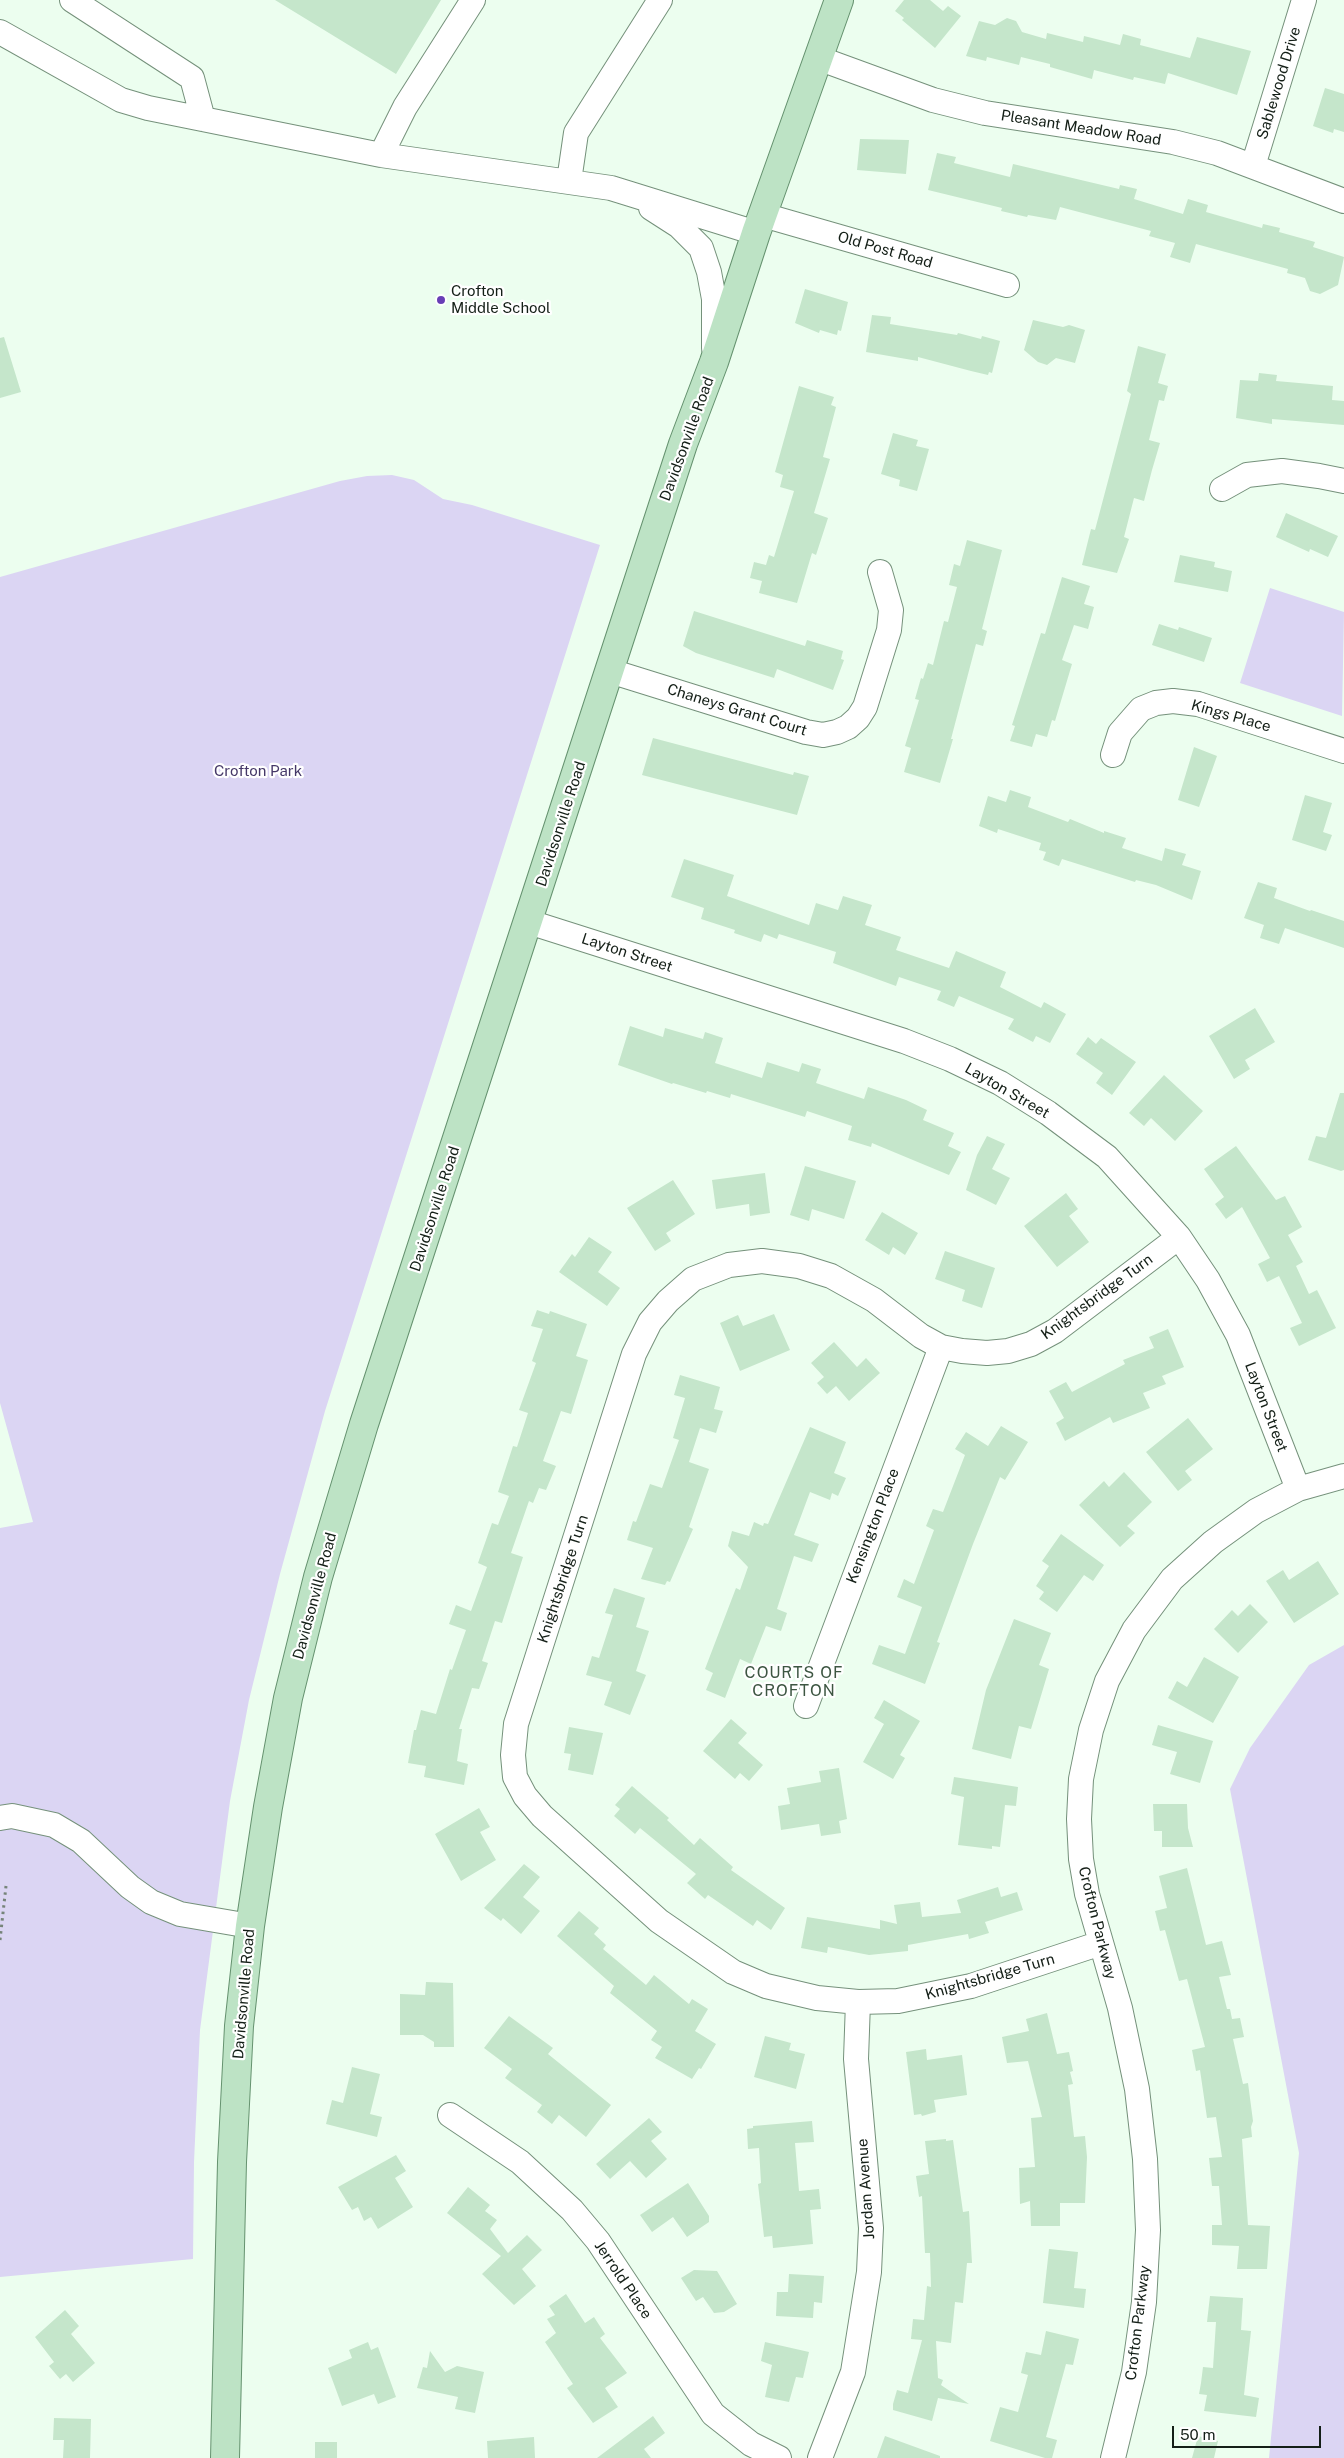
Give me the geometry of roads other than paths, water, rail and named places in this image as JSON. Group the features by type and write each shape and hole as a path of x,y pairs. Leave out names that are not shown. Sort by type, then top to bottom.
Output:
{"main road":[{"name":"Davidsonville Road","path":"225,2458 232,2162 239,2026 250,1926 268,1807 288,1698 318,1577 367,1415 683,444 714,362 838,0"}],"street":[{"path":"72,0 192,78 203,119"},
{"path":"381,155 405,107 473,0"},
{"path":"569,181 576,133 660,0"},
{"name":"Sablewood Drive","path":"1253,166 1304,0"},
{"name":"Old Post Road","path":"0,32 121,100 203,119 381,155 569,181 629,193 1006,285"},
{"name":"Pleasant Meadow Road","path":"818,58 933,100 985,113 1174,142 1253,166 1344,201"},
{"path":"629,193 679,226 701,248 714,298 714,362"},
{"path":"1222,490 1247,475 1282,471 1319,476 1344,482"},
{"name":"Chaneys Grant Court","path":"610,671 806,732 823,735 837,732 848,727 858,718 865,707 889,630 891,610 880,572"},
{"name":"Kings Place","path":"1113,755 1120,733 1141,709 1156,703 1173,701 1198,704 1344,750"},
{"name":"Layton Street","path":"529,922 904,1041 950,1059 1000,1083 1048,1113 1107,1158 1179,1237 1208,1280 1238,1335 1298,1489"},
{"name":"Knightsbridge Turn","path":"1101,1943 971,1986 934,1996 898,2001 858,2002 817,1998 766,1986 733,1972 660,1921 542,1816 525,1796 515,1777 513,1755 516,1732 634,1354 650,1322 668,1301 693,1279 729,1266 762,1261 799,1266 831,1276 874,1300 921,1336 941,1346 962,1351 987,1353 1008,1351 1031,1344 1055,1332 1179,1237"},
{"name":"Kensington Place","path":"806,1706 941,1346"},
{"name":"Crofton Parkway","path":"1113,2458 1134,2372 1144,2302 1148,2230 1146,2159 1137,2089 1120,2008 1087,1894 1081,1859 1079,1819 1081,1779 1090,1730 1107,1681 1134,1630 1172,1579 1220,1537 1256,1512 1298,1489 1344,1476"},
{"path":"0,1818 12,1816 54,1825 81,1841 130,1887 151,1902 180,1914 250,1926"},
{"name":"Jordan Avenue","path":"820,2458 853,2372 870,2272 872,2228 856,2058 858,2002"},
{"name":"Jerrold Place","path":"450,2115 520,2162 572,2210 604,2249 713,2414 752,2444 779,2458"}],"place":[{"name":"Crofton Middle School","path":"441,300"}],"district":[{"name":"COURTS OF CROFTON","path":"794,1682"}],"park label":[{"name":"Crofton Park","path":"258,771"}]}
